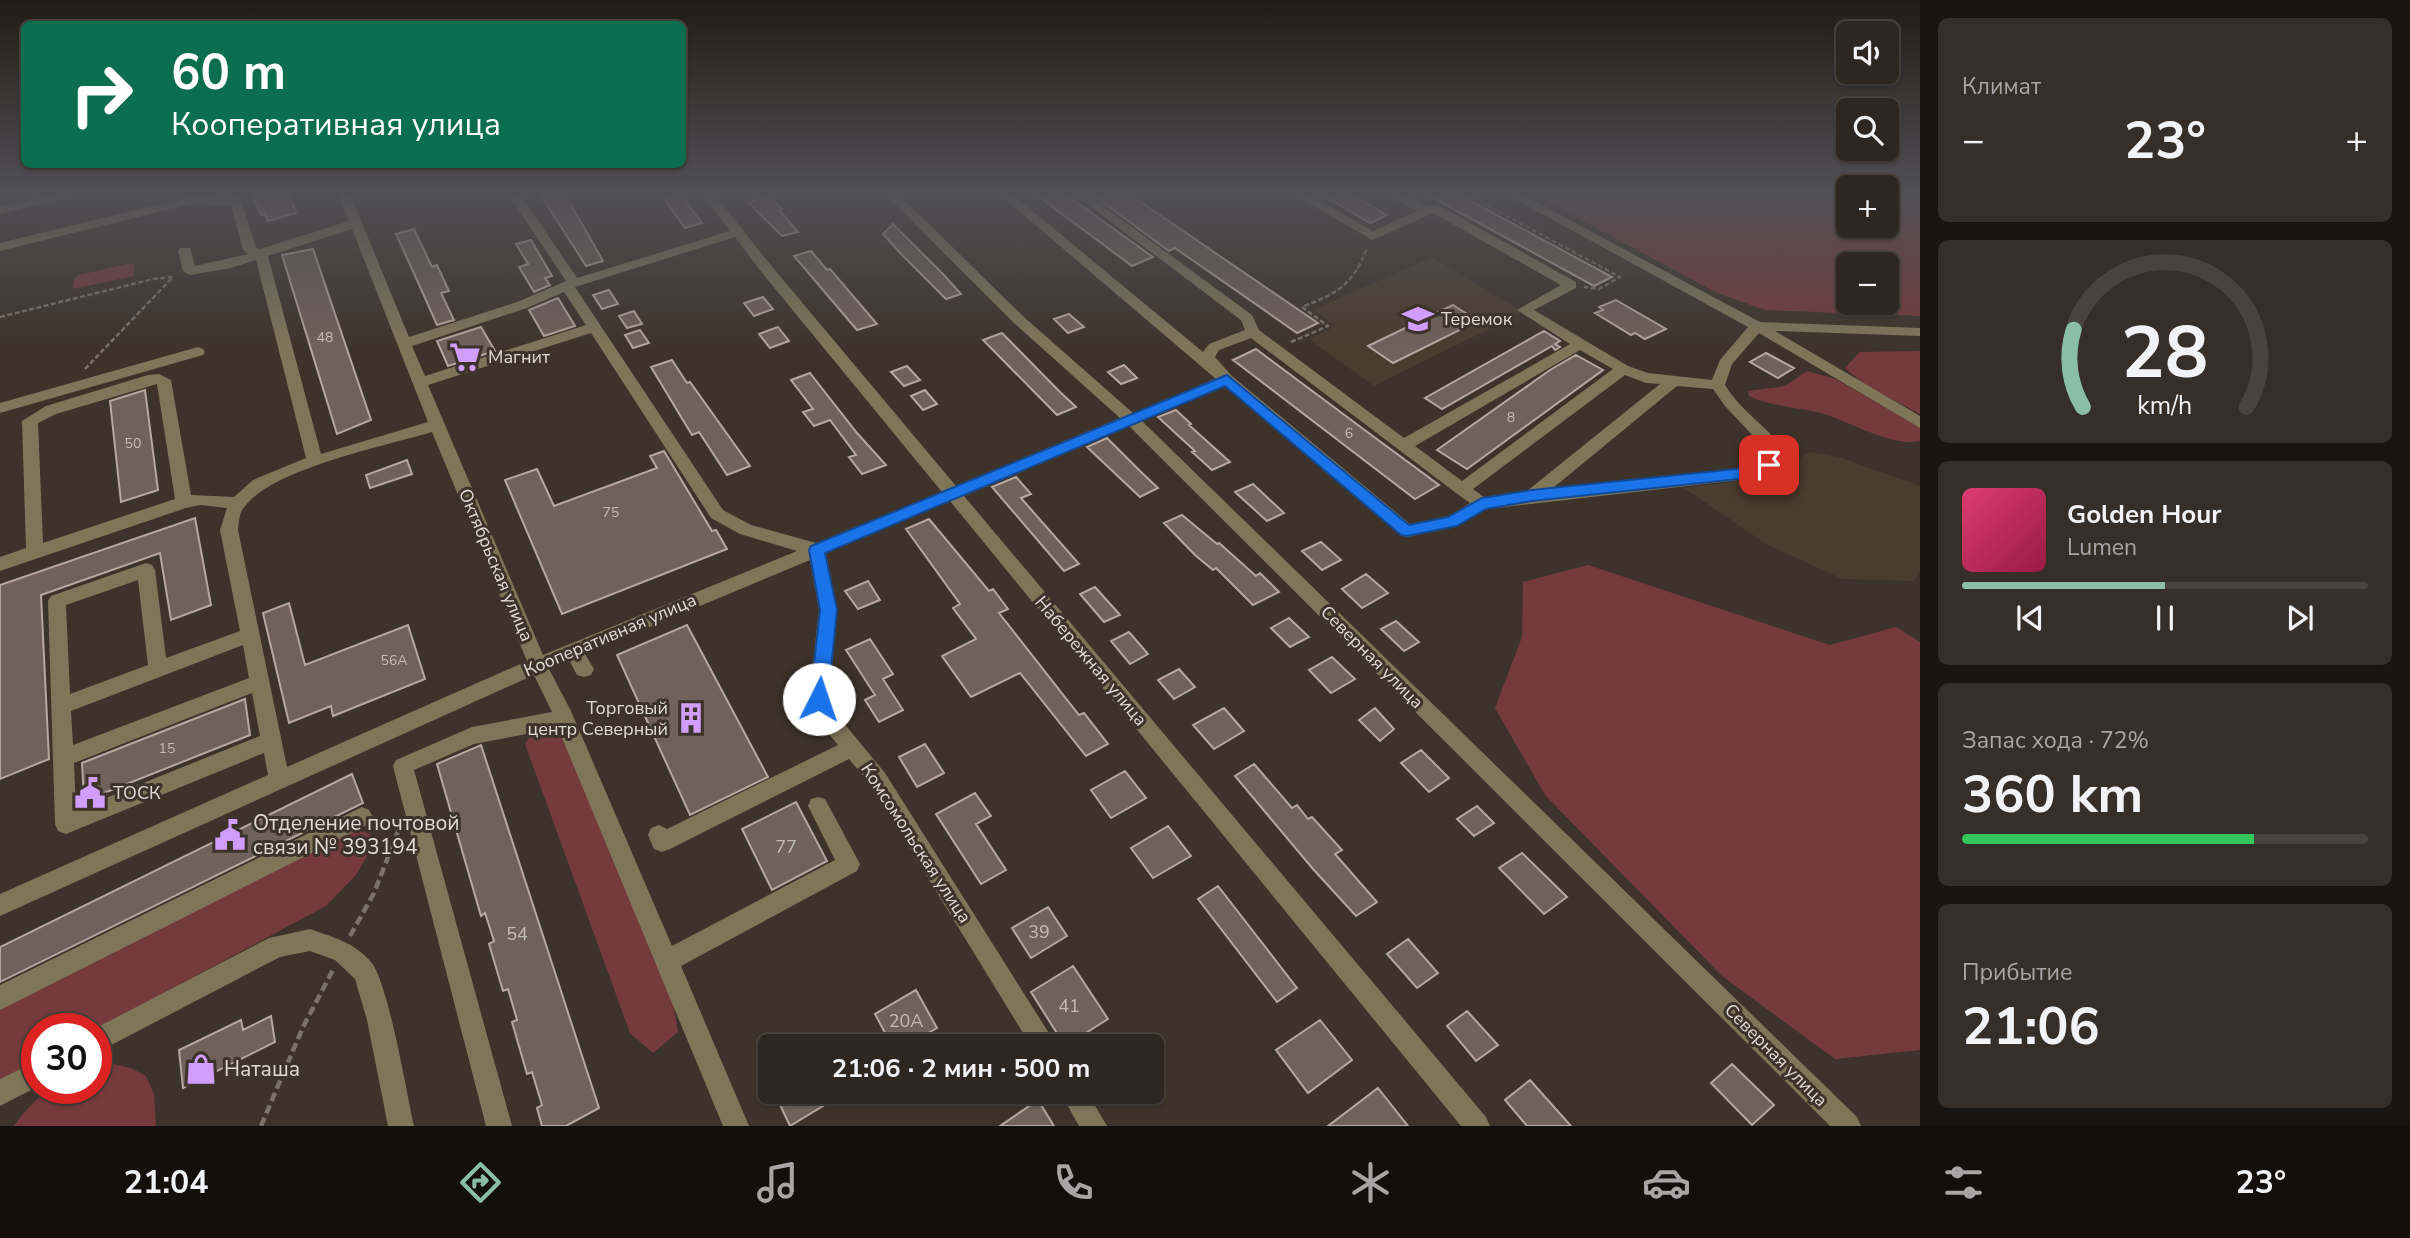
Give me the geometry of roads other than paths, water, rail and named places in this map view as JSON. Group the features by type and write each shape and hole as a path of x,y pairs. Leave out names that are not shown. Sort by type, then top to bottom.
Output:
{"street":[{"path":"249,247 250,250 261,254"},
{"path":"185,251 190,271 231,264 278,247"},
{"name":"Октябрьская улица","path":"367,247 437,425 667,961 733,1124"},
{"path":"547,247 717,514 746,530 817,550"},
{"path":"406,343 571,285 693,247"},
{"name":"Набережная улица","path":"751,247 1477,1126"},
{"name":"Северная улица","path":"944,247 1018,320 1133,421 1848,1126"},
{"path":"1068,247 1407,531 1452,522 1482,504 1532,496 1748,473 1769,465 1779,454 1767,436 1723,397 1718,385 1725,363 1757,326"},
{"path":"1151,247 1247,318 1253,332 1482,504"},
{"path":"1503,247 1572,285 1524,310 1623,369 1646,378 1718,385"},
{"path":"1610,247 1757,326 1920,424"},
{"path":"261,254 315,461"},
{"path":"1757,326 1920,332"},
{"path":"421,382 596,327"},
{"path":"1227,380 1207,357 1214,347 1253,332"},
{"path":"1404,445 1580,344"},
{"path":"0,408 198,352"},
{"path":"1462,489 1623,369"},
{"path":"35,551 30,421 51,410 148,380 159,379 166,383 184,502"},
{"name":"Кооперативная улица","path":"0,905 573,650 1227,380"},
{"path":"1532,496 1672,382"},
{"path":"279,779 229,530 229,515 237,503 268,480 315,461 437,425"},
{"path":"0,564 184,502 208,500 237,503"},
{"name":"Комсомольская улица","path":"817,550 828,610 819,699 831,722 878,779 1037,1034"},
{"path":"158,669 146,570 57,601 65,824 271,741"},
{"path":"61,706 250,635"},
{"path":"573,650 584,669"},
{"path":"63,758 260,682"},
{"path":"499,1126 403,766 472,736 564,718"},
{"path":"659,835 662,842 853,747"},
{"path":"667,961 849,864 818,806"},
{"path":"0,998 362,817"},
{"path":"112,1033 277,946 310,940 342,951 365,972 379,1020 401,1126"},
{"path":"0,1093 21,1082"},
{"path":"1080,1104 1094,1126"}],"place":[{"name":"Теремок","path":"1418,319"},
{"name":"Магнит","path":"465,357"},
{"name":"Торговый центр Северный","path":"691,718"},
{"name":"ТОСК","path":"90,793"},
{"name":"Отделение почтовой связи № 393194","path":"230,835"},
{"name":"Наташа","path":"201,1069"}]}
